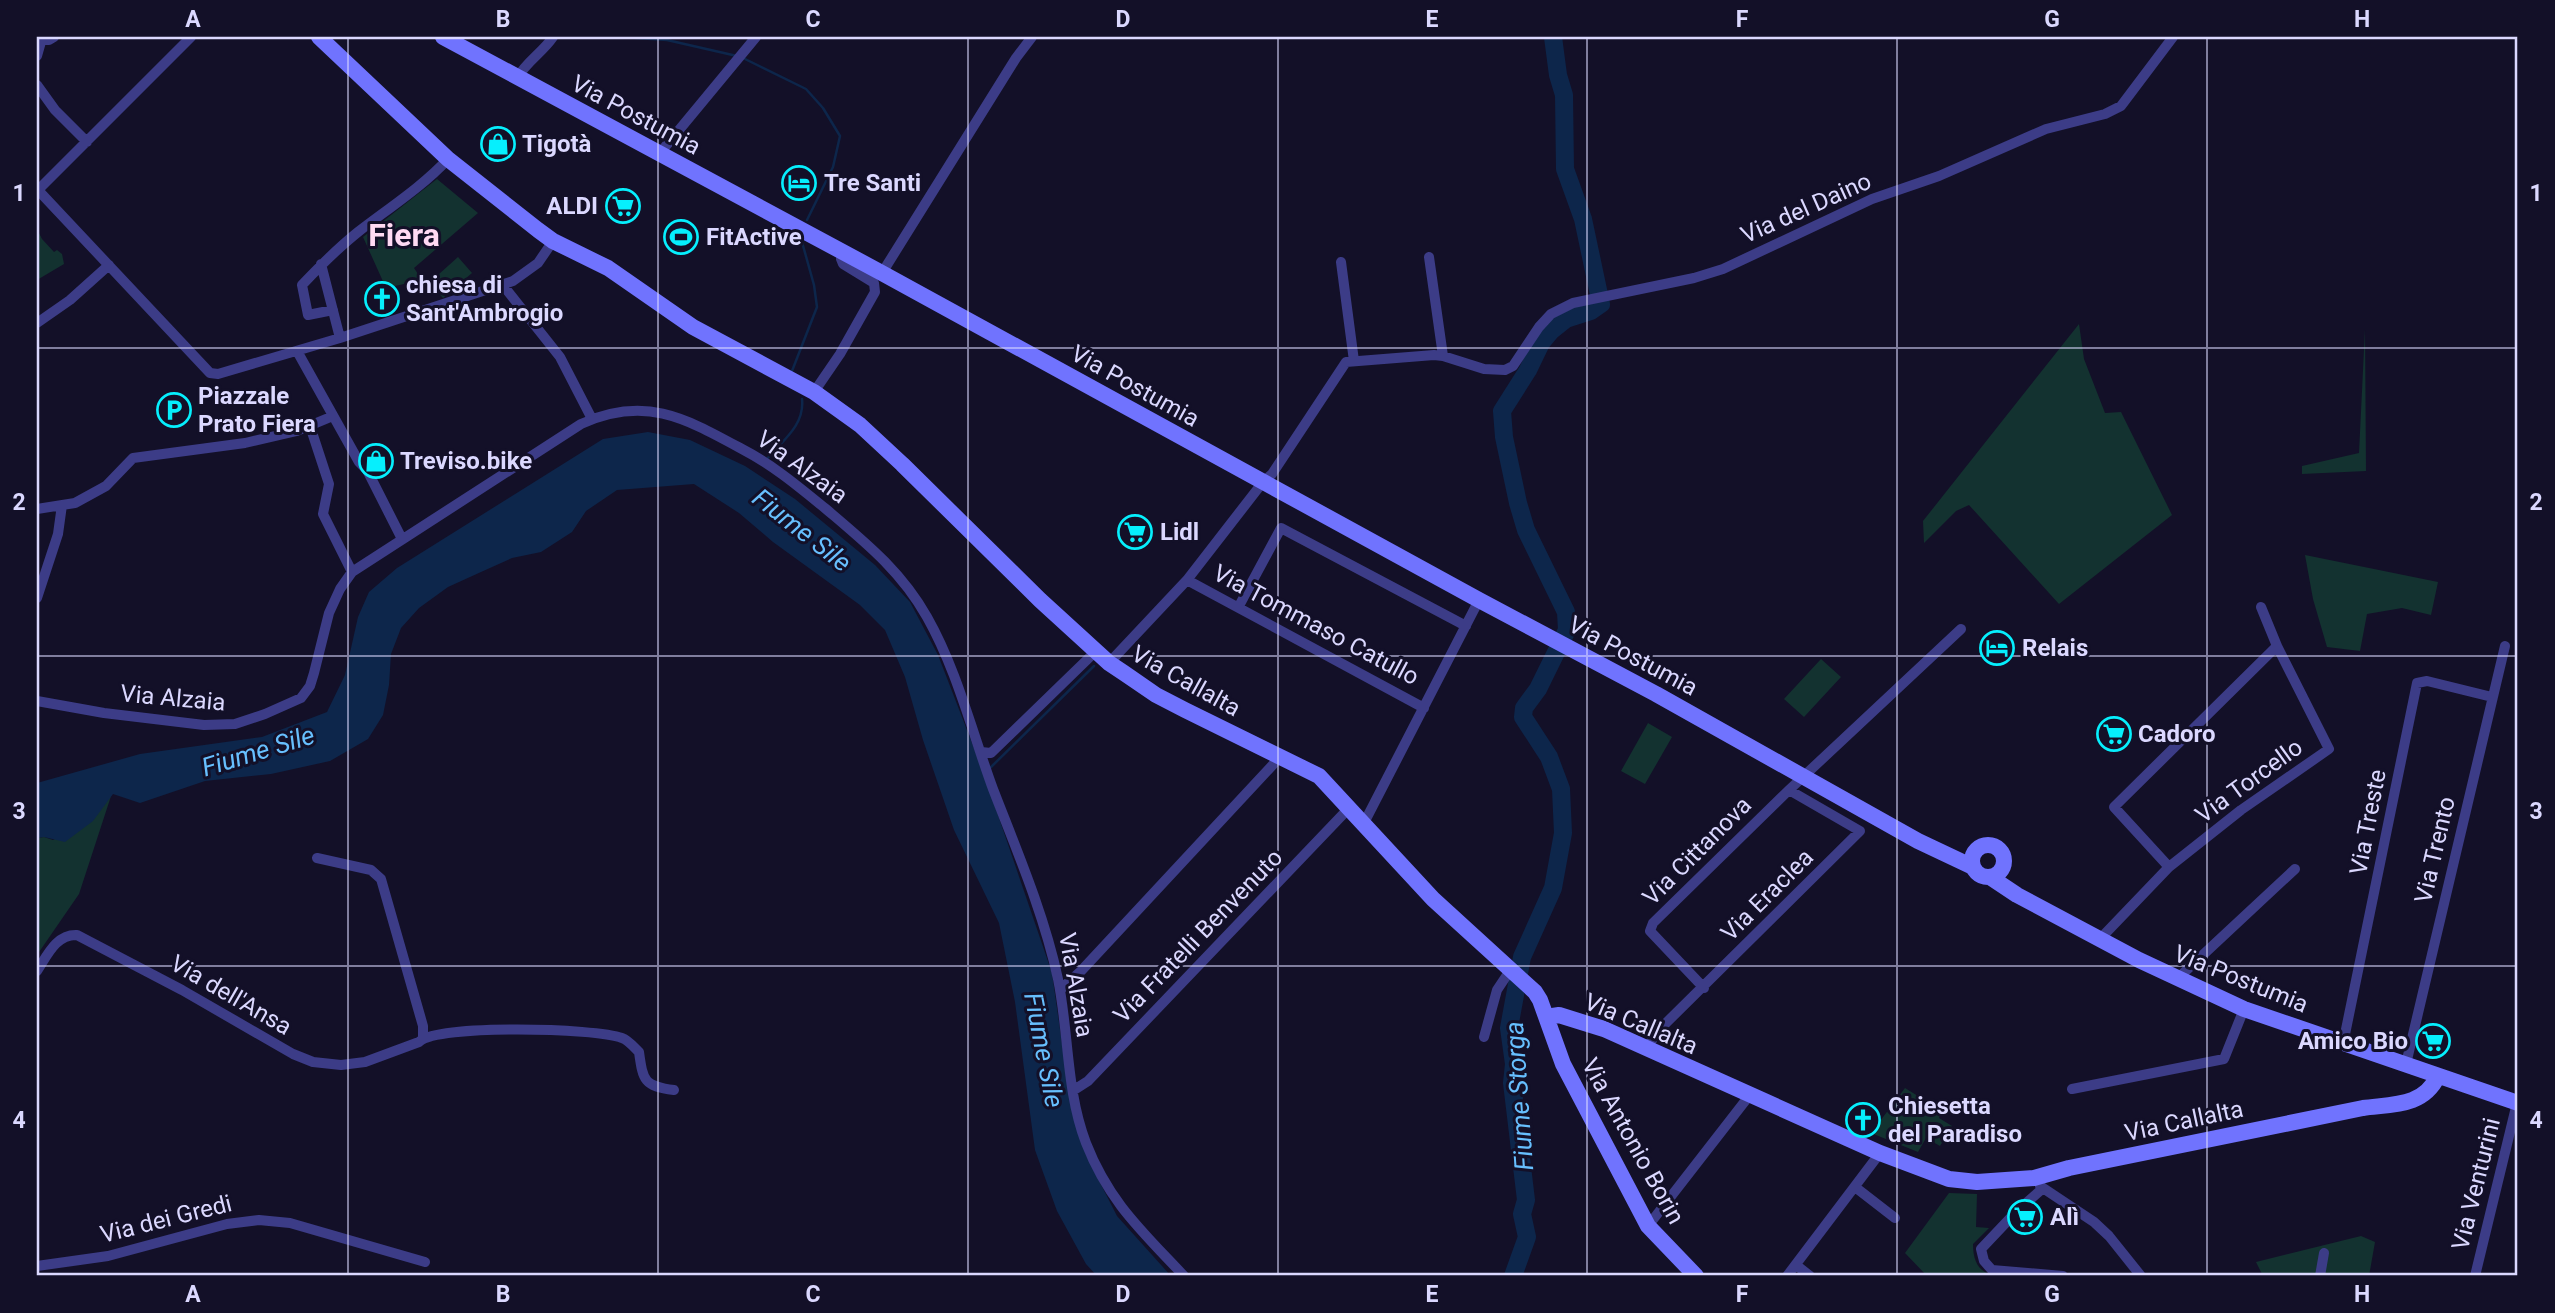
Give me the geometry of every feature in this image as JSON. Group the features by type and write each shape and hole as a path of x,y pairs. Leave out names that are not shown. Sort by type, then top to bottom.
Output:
{"street":[{"path":"37,56 39,41 54,37"},
{"name":"Via Callalta","path":"319,37 448,159 553,241 608,268 693,327 814,392 860,425 1040,600 1109,663 1165,700 1319,776 1433,899 1530,987 1540,1000 1546,1017 1559,1014 1604,1029 1880,1153 1949,1179 1977,1182 2038,1184 2069,1168 2363,1108 2412,1101 2424,1096 2438,1076"},
{"name":"Via Postumia","path":"443,37 1794,769 1802,777 1932,847 1974,859 1982,875 2100,939 2177,979 2244,1009 2438,1076"},
{"path":"518,77 522,69 545,49 553,37"},
{"path":"660,153 756,37"},
{"path":"882,273 1016,58 1032,37"},
{"name":"Via del Daino","path":"1345,366 1443,356 1484,369 1505,370 1513,366 1539,327 1552,314 1573,303 1694,278 1723,269 1872,199 1939,176 2046,129 2105,114 2121,106 2173,37"},
{"path":"187,38 37,190 210,373 219,374 340,338 513,281 538,263 553,241"},
{"path":"37,85 55,110 87,142"},
{"path":"333,310 308,315 302,285 321,264 433,175 448,159"},
{"path":"814,392 840,354 875,292 874,284 843,264 841,260 844,253"},
{"path":"1429,257 1443,356"},
{"path":"1109,663 1187,580 1272,474 1345,366 1341,262"},
{"path":"321,264 340,338"},
{"path":"37,323 70,300 108,265"},
{"path":"502,284 560,357 592,419"},
{"path":"297,351 359,461 367,470 402,539"},
{"name":"Via Alzaia","path":"37,701 104,713 204,725 235,724 301,698 310,686 329,613 340,589 352,572 592,419 605,413 629,410 678,416 765,461 878,552 905,582 928,619 981,752 1049,940 1060,990 1066,1049 1085,1140 1108,1191 1131,1220 1184,1276"},
{"path":"37,509 75,503 106,486 133,458 245,443 297,431 333,416"},
{"path":"310,426 329,484 323,514 352,572"},
{"path":"37,598 58,534 62,505"},
{"path":"1239,606 1281,528 1466,626"},
{"name":"Via Tommaso Catullo","path":"1187,580 1424,708"},
{"path":"1364,823 1479,600"},
{"name":"Via Torcello","path":"2100,939 2169,867 2241,810 2329,749 2277,646 2261,607"},
{"path":"1802,777 1961,629"},
{"path":"2169,867 2115,807 2277,646"},
{"name":"Via Trento","path":"2406,1064 2505,646"},
{"path":"981,752 991,753 1096,651"},
{"name":"Via Treste","path":"2343,1044 2417,683 2427,681 2492,697"},
{"path":"1060,990 1281,756"},
{"name":"Via Cittanova","path":"1704,988 1650,931 1650,927 1802,777"},
{"name":"Via Eraclea","path":"1645,1049 1664,1025 1860,831 1789,790"},
{"name":"Via Fratelli Benvenuto","path":"1074,1090 1088,1081 1350,807"},
{"name":"Via Postumia","path":"1974,859 1983,846 1992,846 1999,850 2015,883 2036,905"},
{"path":"317,858 372,870 381,879 423,1026 423,1038"},
{"path":"1990,877 2000,872 2004,862"},
{"path":"2177,979 2295,869"},
{"name":"Via dell'Ansa","path":"37,971 60,939 72,935 81,937 293,1054 322,1064 365,1062 419,1042 423,1038 455,1031 573,1031 624,1038 639,1052 646,1081 653,1087 674,1090"},
{"path":"1484,1037 1497,990 1512,970"},
{"path":"2071,1089 2224,1059 2244,1009"},
{"name":"Via Antonio Borin","path":"1546,1017 1563,1064 1648,1226 1696,1276"},
{"path":"2438,1076 2518,1103"},
{"path":"1648,1226 1749,1096"},
{"name":"Via Venturini","path":"2475,1276 2518,1103"},
{"path":"1787,1276 1880,1153"},
{"path":"2063,1276 2020,1275 1992,1270 1984,1261 1981,1249 2038,1184 2084,1213 2109,1236 2141,1276"},
{"path":"1855,1187 1895,1218"},
{"name":"Via dei Gredi","path":"37,1266 108,1256 227,1224 259,1220 298,1225 425,1262"},
{"path":"2320,1276 2324,1253"},
{"path":"1796,1265 1810,1276"}],"green space":[{"path":"437,179 478,213 414,268 422,280 386,288 363,237"},
{"path":"37,229 54,252 57,250 62,254 64,264 37,280"},
{"path":"458,257 472,273 443,298 429,283"},
{"path":"2079,324 2084,359 2105,413 2121,412 2172,515 2059,604 1969,505 1956,511 1924,543 1923,521"},
{"path":"2365,329 2366,471 2302,474 2302,466 2359,453"},
{"path":"2305,555 2438,582 2431,615 2402,608 2367,614 2360,651 2327,647 2313,599"},
{"path":"1821,659 1841,677 1804,717 1784,699"},
{"path":"1648,723 1672,737 1645,784 1621,771"},
{"path":"112,793 79,894 37,955 37,838 53,840 92,821"},
{"path":"1905,1088 1942,1111 1939,1118 1952,1126 1940,1146 1926,1138 1918,1152 1871,1133"},
{"path":"1949,1193 1977,1194 1976,1227 1989,1228 1973,1244 1974,1256 1982,1270 1998,1276 1927,1276 1905,1253"},
{"path":"2361,1236 2375,1242 2369,1276 2263,1276 2256,1262"}],"water":[{"name":"Fiume Sile","path":"648,432 690,440 745,466 795,499 875,565 910,602 938,655 984,774 1052,973 1066,1072 1086,1155 1117,1216 1171,1276 1097,1276 1086,1264 1057,1211 1035,1150 1015,1002 999,923 954,830 905,677 885,630 860,605 773,542 739,513 694,484 617,490 586,511 572,532 541,552 512,558 448,587 419,608 401,628 391,654 383,715 368,739 330,761 271,774 205,781 140,803 113,794 93,821 65,842 37,838 37,783 140,754 262,737 327,712 345,675 358,617 369,592 397,568 603,439"}],"waterway":[{"path":"620,37 667,40 737,56"},
{"name":"Fiume Storga","path":"1513,1276 1527,1237 1522,1214 1526,1200 1512,1083 1514,1064 1509,1028 1522,957 1553,888 1563,833 1561,789 1549,757 1523,717 1524,708 1538,689 1567,630 1566,612 1526,530 1504,437 1502,411 1528,370 1541,343 1551,331 1566,319 1591,311 1601,304 1583,219 1565,169 1564,95 1558,75 1553,37"},
{"path":"743,58 806,89 823,108 840,136 833,167 807,220"},
{"path":"792,371 817,307 802,242"},
{"path":"766,460 796,425 802,409 802,399"},
{"path":"989,769 1094,666"}],"place":[{"name":"Tigotà","path":"498,144"},
{"name":"Tre Santi","path":"799,183"},
{"name":"ALDI","path":"623,206"},
{"name":"FitActive","path":"681,237"},
{"name":"chiesa di Sant'Ambrogio","path":"382,299"},
{"name":"Piazzale Prato Fiera","path":"174,410"},
{"name":"Treviso.bike","path":"376,461"},
{"name":"Lidl","path":"1135,532"},
{"name":"Relais","path":"1997,648"},
{"name":"Cadoro","path":"2114,734"},
{"name":"Amico Bio","path":"2433,1041"},
{"name":"Chiesetta del Paradiso","path":"1863,1120"},
{"name":"Alì","path":"2025,1217"}],"district":[{"name":"Fiera","path":"404,235"}]}
